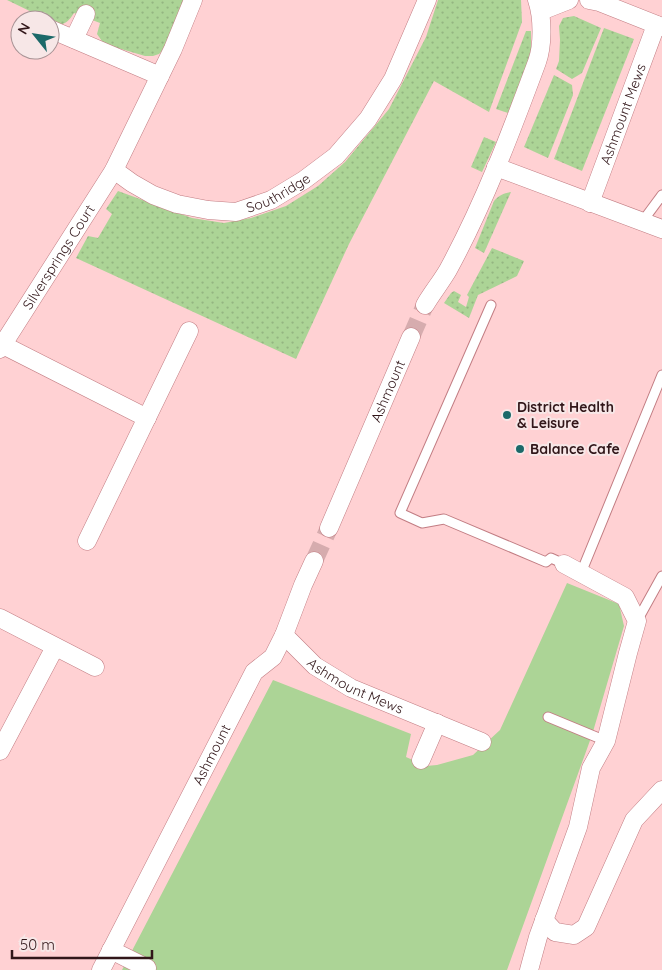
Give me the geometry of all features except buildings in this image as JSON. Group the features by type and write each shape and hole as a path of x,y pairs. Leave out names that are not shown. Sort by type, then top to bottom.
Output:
{"street":[{"path":"114,170 160,76 193,0"},
{"name":"Southridge","path":"114,170 153,195 208,210 236,212 271,200 304,180 336,156 368,119 393,79 427,0"},
{"path":"425,305 447,270 475,215 496,167 539,56 542,25 539,5 569,0"},
{"name":"Ashmount Mews","path":"589,0 599,2 659,26 590,203"},
{"path":"74,39 86,14"},
{"path":"60,33 160,76"},
{"path":"496,167 662,229"},
{"name":"Silversprings Court","path":"114,170 2,347 147,418"},
{"path":"87,541 189,331"},
{"name":"Ashmount","path":"328,528 411,337"},
{"name":"Ashmount","path":"101,970 254,672 273,656 284,635 302,585 314,561"},
{"path":"529,970 538,937 578,827 591,768 606,741 638,621 625,597 564,564"},
{"path":"0,618 95,667"},
{"name":"Ashmount Mews","path":"284,635 314,666 351,688 482,742"},
{"path":"0,751 55,647"},
{"path":"421,760 437,723"},
{"path":"544,920 555,932 574,935 586,927 634,820 662,790"},
{"path":"111,950 147,968"}],"lane":[{"path":"642,222 662,195"},
{"path":"491,305 400,513 422,523 444,519 546,562 551,558 564,564"},
{"path":"581,573 662,375"},
{"path":"638,621 662,576"},
{"path":"548,717 606,741"}],"green space":[{"path":"7,0 185,0 165,48 159,54 153,56 145,56 104,44 97,34 100,23 74,13 64,24 60,25 60,10 28,10"},
{"path":"438,0 521,0 522,22 489,112 434,81 349,244 296,359 76,258 88,236 98,238 112,214 106,209 118,191 192,218 224,223 251,218 286,206 318,186 345,162 389,109 426,37"},
{"path":"574,16 601,28 582,73 572,79 556,69 559,61 559,26 563,18"},
{"path":"604,28 634,39 582,171 554,159"},
{"path":"526,31 531,31 531,54 508,113 496,109"},
{"path":"554,75 572,85 573,95 548,158 524,147"},
{"path":"484,137 496,142 482,172 471,167"},
{"path":"511,192 484,253 475,248 494,201 498,197"},
{"path":"492,248 524,261 517,276 478,295 469,318 444,303 454,291 461,295 458,302 466,307 469,297 467,295"},
{"path":"567,583 619,604 624,626 592,735 507,970 122,970 273,680 411,734 406,757 426,766 437,765 473,755 500,730"}],"tunnel":[{"path":"411,337 425,305"},
{"path":"314,561 329,528"}],"place":[{"name":"District Health & Leisure","path":"507,415"},
{"name":"Balance Cafe","path":"520,449"}]}
